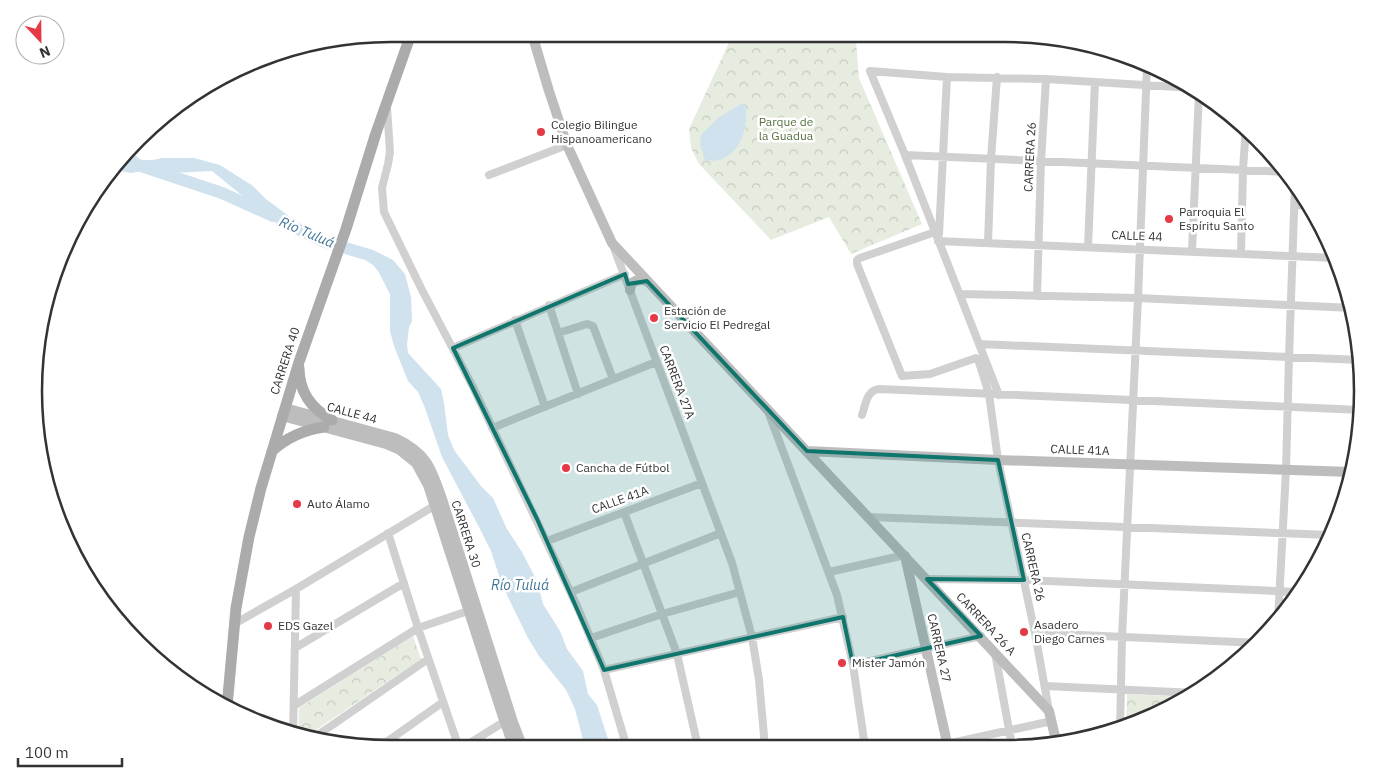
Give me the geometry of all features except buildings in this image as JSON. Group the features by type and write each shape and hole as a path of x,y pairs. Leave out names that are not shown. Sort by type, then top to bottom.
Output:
{"main road":[{"name":"CARRERA 40","path":"228,700 234,624 248,544 271,452 299,362 408,42"},
{"path":"271,452 298,434 328,424 308,402 300,382 299,362"}],"street":[{"name":"CARRERA 27A","path":"534,42 567,144 625,274 656,362 721,533 752,637 764,740"},
{"path":"937,231 870,71 947,77 998,77 1175,87"},
{"path":"1120,721 1126,527 1136,350 1147,72"},
{"path":"947,77 944,157 937,231 938,241 999,395"},
{"path":"988,243 991,159 998,77"},
{"name":"CARRERA 26","path":"1037,296 1041,161 1046,79"},
{"path":"1088,247 1095,82"},
{"path":"1192,251 1199,101"},
{"path":"387,103 390,152 382,188 384,212 547,541 604,670 626,740"},
{"path":"1241,253 1245,138"},
{"path":"489,175 567,144"},
{"path":"905,155 1276,171"},
{"path":"1278,609 1286,470 1288,356 1294,196"},
{"path":"1294,205 1301,205"},
{"name":"CARRERA 26","path":"937,231 860,258 857,260 857,264 902,376 930,374 976,358 989,394 998,460 1036,633 1055,737"},
{"name":"CALLE 44","path":"938,241 1328,257"},
{"name":"CARRERA 26 A","path":"612,243 995,651 1050,716"},
{"path":"452,348 625,274"},
{"path":"630,290 631,284 636,281 647,281"},
{"path":"960,294 1138,298 1344,307"},
{"path":"549,305 578,394"},
{"path":"515,320 545,408"},
{"path":"558,333 587,324 593,326 613,379"},
{"path":"979,344 1353,360"},
{"path":"492,428 656,362"},
{"path":"862,415 868,394 875,389 1354,410"},
{"path":"767,408 829,572 843,617 853,665 864,740"},
{"name":"CALLE 44","path":"284,412 409,450"},
{"name":"CARRERA 30","path":"409,450 421,462 438,489 469,605"},
{"name":"CALLE 41A","path":"807,451 998,460 1345,472"},
{"name":"CARRERA 30","path":"421,462 434,506 508,720 512,740"},
{"name":"CALLE 41A","path":"547,541 702,483"},
{"path":"234,624 434,506"},
{"path":"624,512 677,654 696,740"},
{"path":"868,516 1011,524 1324,535"},
{"path":"388,533 428,659 457,740"},
{"path":"570,592 721,533"},
{"path":"829,572 905,555"},
{"name":"CARRERA 27","path":"905,555 947,740"},
{"path":"927,579 1024,580 1291,592"},
{"path":"295,648 404,582"},
{"path":"293,726 295,705 296,589"},
{"path":"591,638 662,614 740,592"},
{"path":"295,705 418,628 469,605"},
{"path":"604,670 843,617"},
{"path":"1036,633 1247,643"},
{"path":"853,665 981,636"},
{"path":"995,651 1011,740"},
{"path":"320,733 428,659"},
{"path":"1045,686 1183,692"},
{"path":"389,740 443,702"},
{"path":"968,740 1009,730 1050,716"},
{"path":"474,740 508,720"},
{"name":"CARRERA 30","path":"508,720 519,740"}],"highlighted area":[{"path":"625,274 628,284 647,281 807,451 998,460 1024,580 927,579 981,636 853,665 843,617 604,670 537,519 453,348"}],"green space":[{"name":"Parque de la Guadua","path":"729,42 856,42 859,78 922,224 851,254 829,217 771,240 699,164 691,148 689,129"},
{"path":"413,636 421,659 313,732 298,728 299,708"},
{"path":"1127,694 1176,696 1160,705 1126,719"}],"water":[{"path":"741,104 745,105 746,125 738,144 725,158 716,161 705,160 700,144 701,135 718,118"},
{"name":"Río Tuluá","path":"162,158 194,158 220,165 253,186 266,199 313,232 373,250 393,260 405,274 411,297 412,321 409,327 408,353 441,389 448,435 454,450 481,486 493,498 507,529 522,552 537,581 543,604 560,631 567,649 583,671 588,694 597,705 608,740 583,740 575,709 566,690 539,656 528,638 502,585 491,551 442,457 418,392 408,381 390,331 390,294 378,271 365,260 321,247 282,228 212,171 152,174 142,171 131,173 121,171 130,160"}],"waterway":[{"name":"Río Tuluá","path":"130,160 138,165 222,193 273,216"}],"place":[{"name":"Colegio Bilingue Hispanoamericano","path":"541,132"},
{"name":"Parroquia El Espíritu Santo","path":"1169,219"},
{"name":"Estación de Servicio El Pedregal","path":"654,318"},
{"name":"Cancha de Fútbol","path":"566,468"},
{"name":"Auto Álamo","path":"297,504"},
{"name":"EDS Gazel","path":"268,626"},
{"name":"Asadero Diego Carnes","path":"1024,632"},
{"name":"Mister Jamón","path":"842,663"}]}
